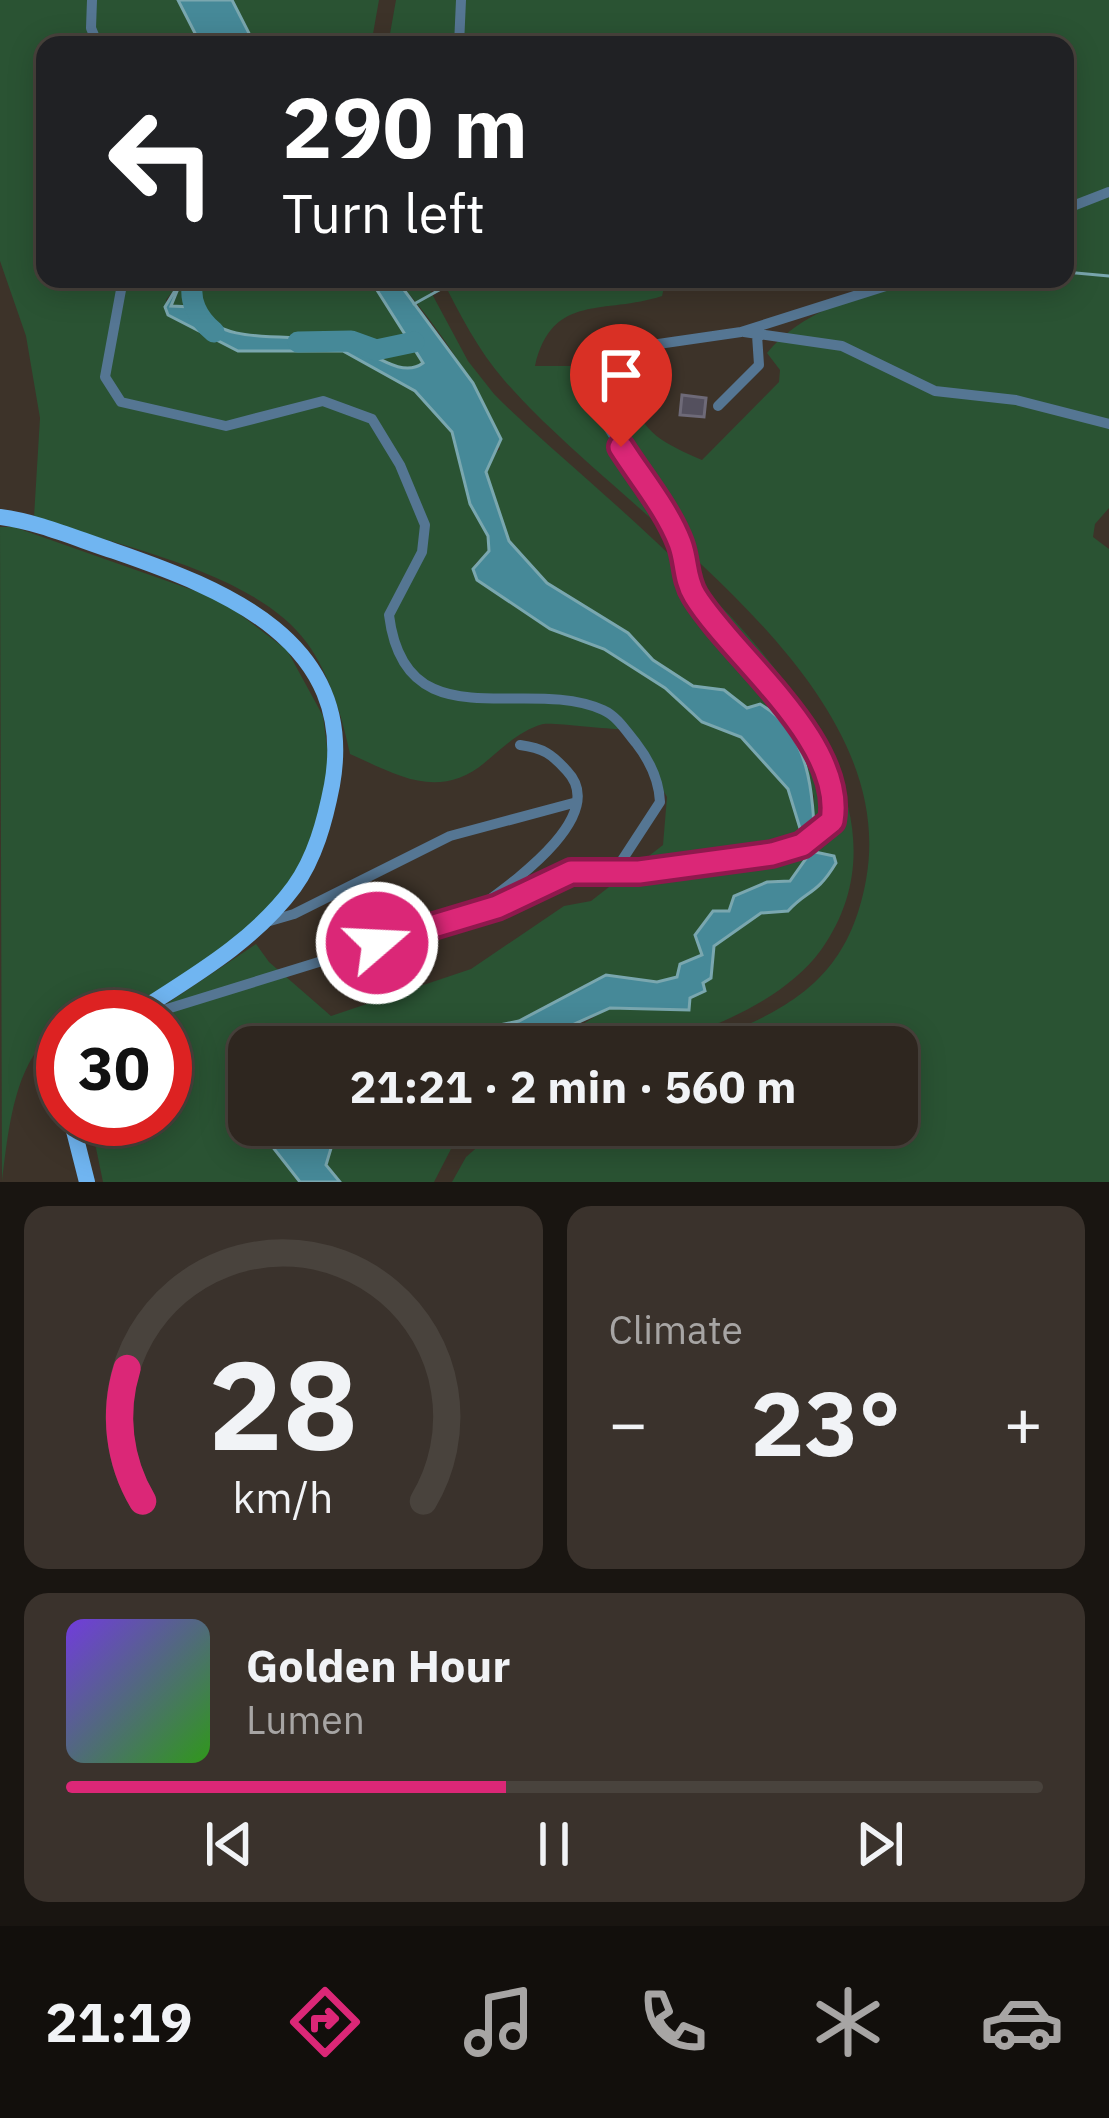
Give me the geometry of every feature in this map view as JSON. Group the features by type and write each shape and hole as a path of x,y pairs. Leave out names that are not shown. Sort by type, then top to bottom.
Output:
{"main road":[{"path":"0,517 216,587 264,619 305,663 332,718 333,779 319,838 303,873 232,950 171,990"},
{"path":"77,1146 87,1182"}],"street":[{"path":"92,0 94,36"},
{"path":"459,36 461,0"},
{"path":"1074,206 1109,192"},
{"path":"121,288 104,377 121,401 226,426 322,401 358,410 380,428 425,525 422,552 389,615 398,650 428,686 448,696 496,700 556,696 602,709 617,720 652,766 660,802 615,871"},
{"path":"192,1002 472,913 571,872 772,854 819,835 833,810 806,735 774,686 721,634 691,590 678,539 597,409 590,385 601,362 617,350 741,332 880,288"},
{"path":"741,332 842,346 935,391 1016,400 1109,424"},
{"path":"718,406 759,365 757,334"},
{"path":"472,913 548,850 570,823 577,802 576,781 549,752 520,745"},
{"path":"261,923 294,914 450,836 577,802"}],"green space":[{"path":"0,0 178,0 196,36 36,36 36,288 175,288 166,300 169,316 235,350 343,351 415,391 452,432 470,504 488,536 489,551 475,564 477,580 550,629 604,649 664,688 698,719 741,737 788,789 807,857 790,880 767,882 734,896 729,911 715,911 695,935 702,955 680,964 677,977 657,982 606,976 519,1021 495,1026 228,1026 228,1146 272,1146 300,1182 103,1182 96,1146 192,1146 192,990 187,990 256,944 269,962 331,1016 471,969 564,906 591,901 663,845 667,797 628,729 543,724 521,734 471,772 436,782 402,776 350,754 322,668 284,618 219,579 34,517 40,418 26,336 0,261"},
{"path":"232,0 379,0 373,36 250,36"},
{"path":"396,0 1109,0 1109,508 1095,524 1093,537 1109,549 1109,1182 452,1182 466,1157 479,1146 918,1146 918,1026 744,1026 783,1006 827,970 857,916 866,880 866,806 841,735 798,668 742,604 504,380 447,288 664,288 662,296 568,316 543,343 535,366 594,366 633,393 641,418 657,436 702,460 779,382 780,370 767,353 795,327 828,309 901,288 1074,288 1074,36 390,36"},
{"path":"180,288 376,288 423,364 393,365 355,346 326,339 244,334 208,321 193,307 171,306"},
{"path":"404,288 429,288 468,361 494,394 686,571 754,643 810,719 846,797 852,874 821,950 788,984 720,1022 710,1026 580,1026 607,1009 690,1009 690,998 705,991 703,983 711,978 714,946 761,913 787,911 823,881 836,863 834,856 815,852 814,796 785,723 772,711 743,707 724,690 693,686 653,660 628,633 547,583 510,544 486,472 487,460 500,449 457,359"},
{"path":"0,527 14,527 221,600 287,650 323,716 329,785 311,846 281,899 209,959 161,990 36,990 36,1054 16,1096 2,1182"},
{"path":"322,1146 453,1146 434,1182 340,1182 326,1164 331,1150"}],"water":[{"path":"178,0 232,0 250,36 196,36"},
{"path":"178,288 171,306 193,307 225,330 327,339 395,366 414,367 423,363 376,288 403,288 473,383 501,439 486,472 509,541 547,583 628,633 653,660 693,686 724,690 747,708 760,704 791,732 807,770 815,852 834,856 836,863 788,911 761,913 714,946 711,978 703,983 705,991 690,998 689,1010 610,1008 570,1026 495,1026 519,1021 606,975 657,982 677,977 680,964 702,955 695,935 713,911 729,911 734,896 767,882 790,881 807,857 788,789 741,737 702,722 665,688 604,649 550,629 477,580 473,569 489,551 488,536 470,504 452,432 415,391 343,351 238,351 168,315 165,307"},
{"path":"272,1146 332,1146 326,1165 340,1182 300,1182"}],"building":[{"path":"682,395 706,398 704,417 680,415"}],"waterway":[{"path":"1074,273 1109,276"},
{"path":"193,288 195,308 214,332"},
{"path":"414,304 443,288"},
{"path":"298,342 351,341 376,350 414,342"}],"route":[{"path":"377,943 497,907 571,872 639,872 772,854 802,845 832,821 821,766 798,720 767,678 721,634 691,590 678,539 621,447"}]}
